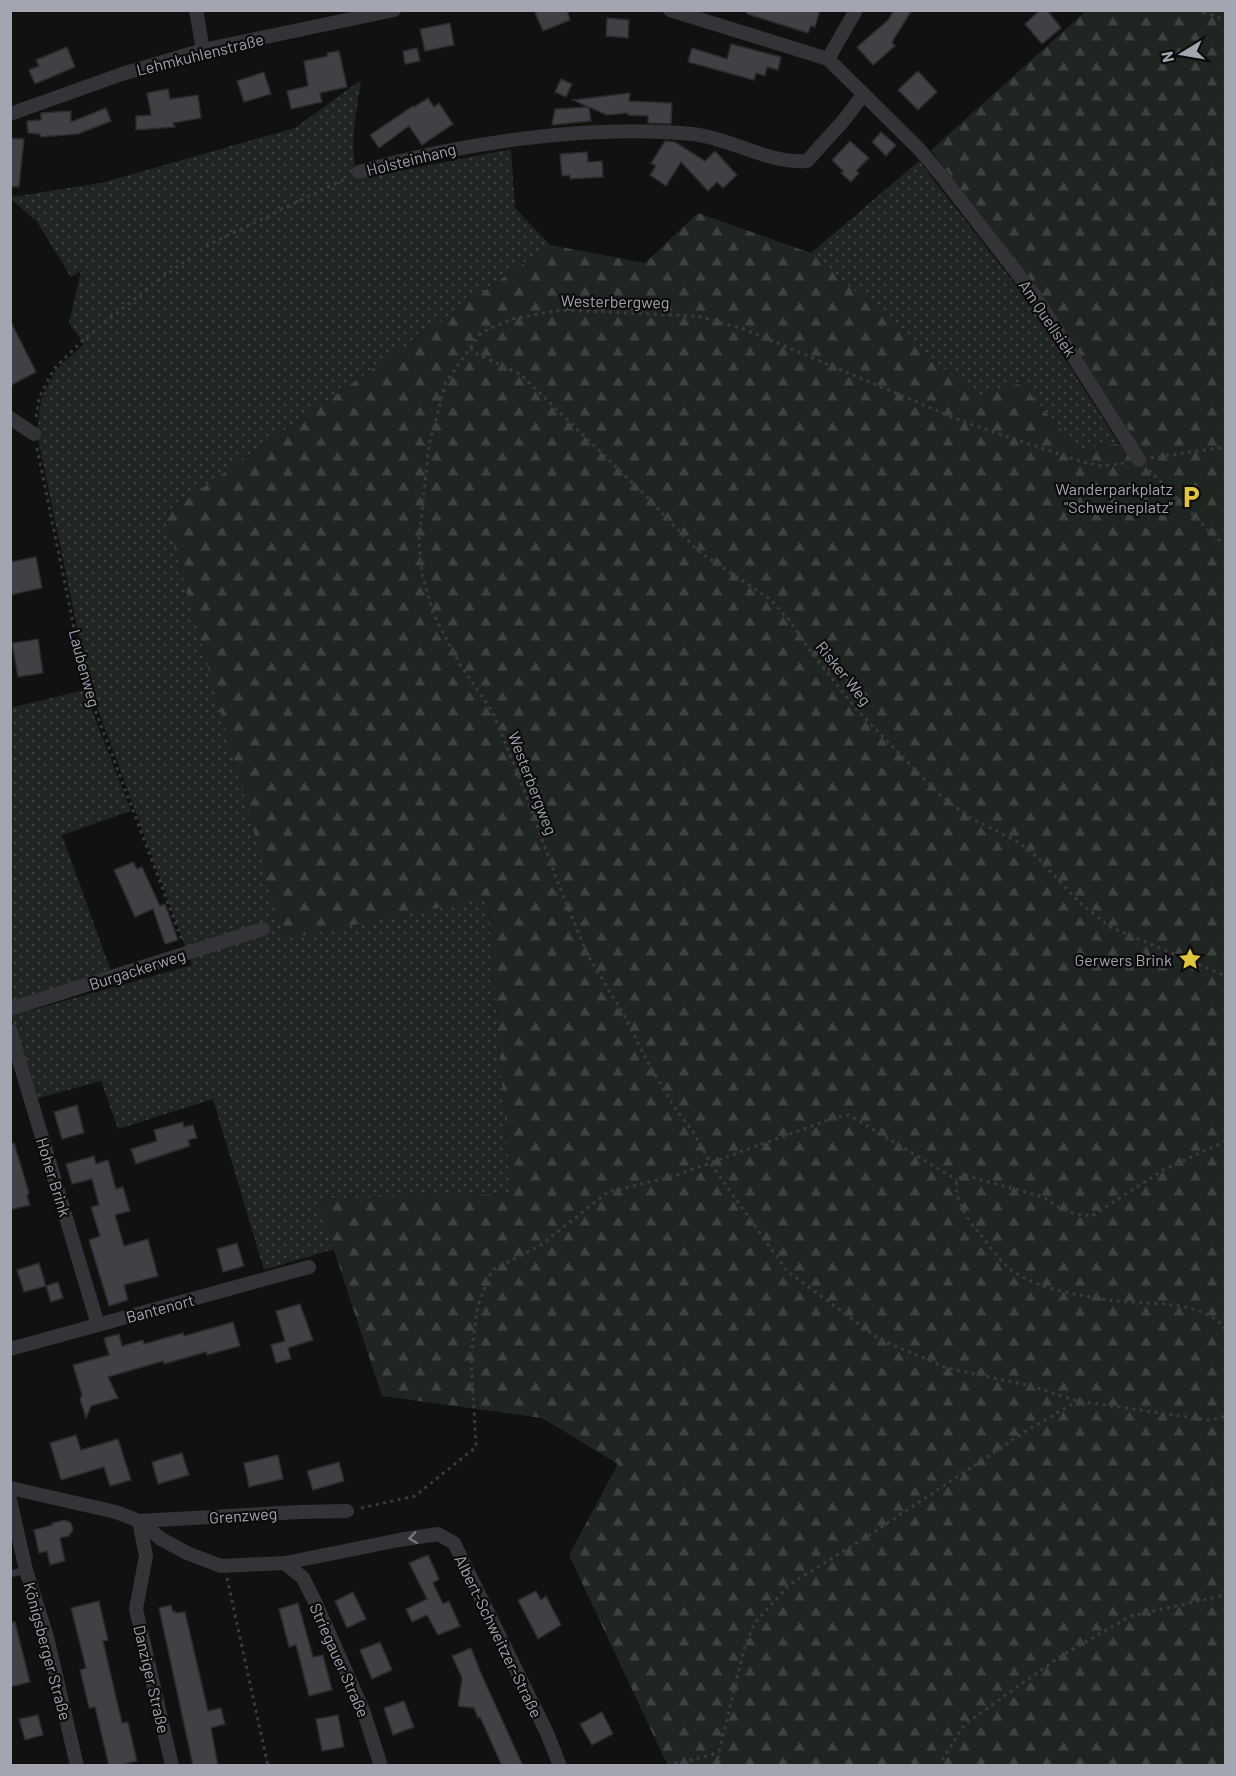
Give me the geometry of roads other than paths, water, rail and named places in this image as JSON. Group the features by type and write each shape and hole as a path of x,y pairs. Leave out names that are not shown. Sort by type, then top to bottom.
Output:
{"street":[{"path":"196,10 203,50"},
{"name":"Lehmkuhlenstraße","path":"10,114 122,74 203,50 394,10"},
{"path":"670,10 828,59 863,95"},
{"path":"828,59 856,10"},
{"name":"Holsteinhang","path":"359,172 455,148 559,135 628,131 693,134 718,138 790,162 807,161 863,95"},
{"name":"Am Quellsiek","path":"863,95 919,149 1034,295 1139,460"},
{"path":"10,418 34,434"},
{"name":"Burgackerweg","path":"10,1009 263,929"},
{"name":"Hoher Brink","path":"10,1030 98,1324"},
{"name":"Bantenort","path":"10,1349 309,1267"},
{"name":"Grenzweg","path":"10,1488 116,1512 139,1521 160,1539 187,1553 221,1566 285,1563 310,1559"},
{"name":"Königsberger Straße","path":"10,1500 26,1570 47,1637 77,1766"},
{"name":"Grenzweg","path":"139,1521 347,1511"},
{"name":"Danziger Straße","path":"139,1521 146,1556 136,1609 172,1766"},
{"name":"Albert-Schweitzer-Straße","path":"310,1559 438,1534 453,1543 547,1733 560,1766"},
{"name":"Striegauer Straße","path":"285,1563 303,1578 317,1606 363,1710 381,1766"}],"lane":[{"path":"10,1574 26,1570"}],"place":[{"name":"Wanderparkplatz \"Schweineplatz\"","path":"1191,497"},
{"name":"Gerwers Brink","path":"1190,959"}]}
